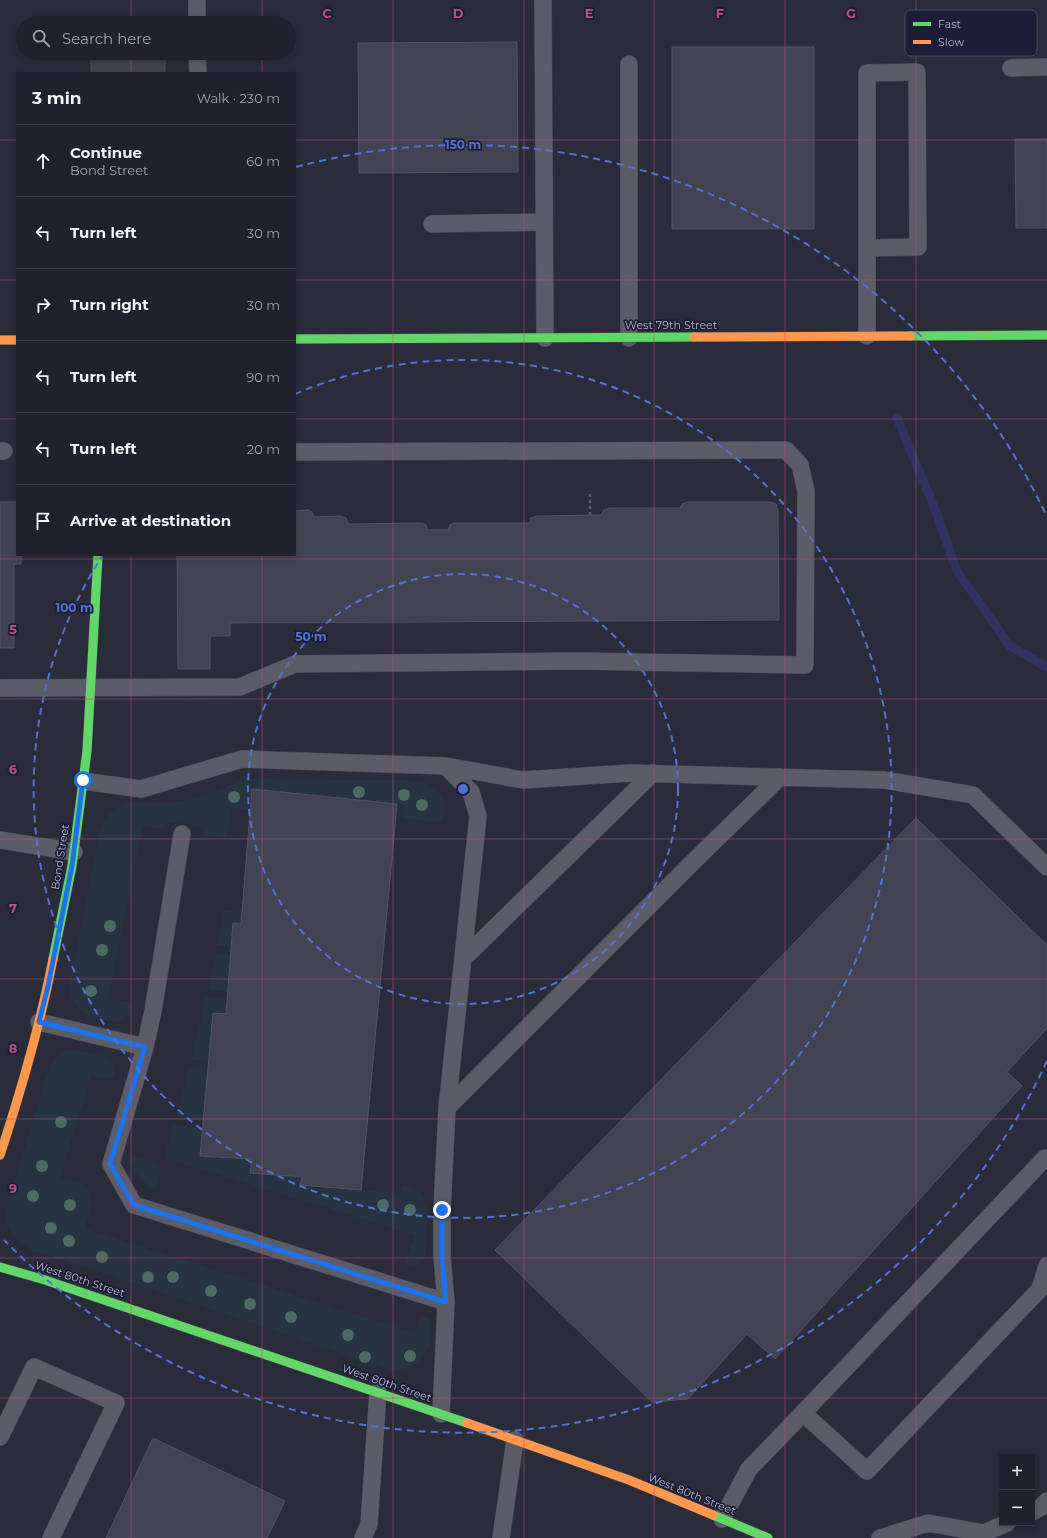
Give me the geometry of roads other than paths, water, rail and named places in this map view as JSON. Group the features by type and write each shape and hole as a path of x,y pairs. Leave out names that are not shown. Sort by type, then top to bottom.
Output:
{"street":[{"name":"West 79th Street","path":"296,339 1047,336"},
{"path":"0,340 16,340"},
{"name":"Bond Street","path":"0,1155 20,1095 48,986 74,852 87,752 92,688 98,556"},
{"name":"West 80th Street","path":"0,1267 53,1282 378,1392 629,1480 765,1537"}],"lane":[{"path":"197,0 197,16"},
{"path":"543,0 545,338"},
{"path":"197,60 198,72"},
{"path":"629,64 629,338"},
{"path":"1011,68 1047,67"},
{"path":"867,248 918,247 917,72 867,73 867,248 867,336"},
{"path":"432,224 544,222"},
{"path":"0,688 240,687 295,664 577,661 805,665 806,491 800,465 786,450 296,452"},
{"path":"83,780 141,789 242,759 446,766 523,780 630,773 884,780 973,795 1047,867"},
{"path":"441,1414 446,1302 442,1256 442,1210 447,1108 478,816 471,792 446,766"},
{"path":"463,959 653,773"},
{"path":"447,1108 691,863 780,777"},
{"path":"182,834 153,1011 145,1047 110,1164 134,1205 446,1302"},
{"path":"0,840 74,852"},
{"path":"39,1022 145,1047"},
{"path":"722,1519 749,1470 1045,1158 1047,1158"},
{"path":"803,1413 867,1471 1040,1289 1047,1266"},
{"path":"0,1437 34,1367 116,1403 51,1538"},
{"path":"363,1538 369,1524 378,1392"},
{"path":"501,1538 515,1440"},
{"path":"1035,1510 1047,1501"},
{"path":"928,1523 942,1538"},
{"path":"880,1538 928,1523 984,1533 1000,1526"}],"waterway":[{"path":"897,418 935,509 957,571 1010,646 1047,667"}]}
